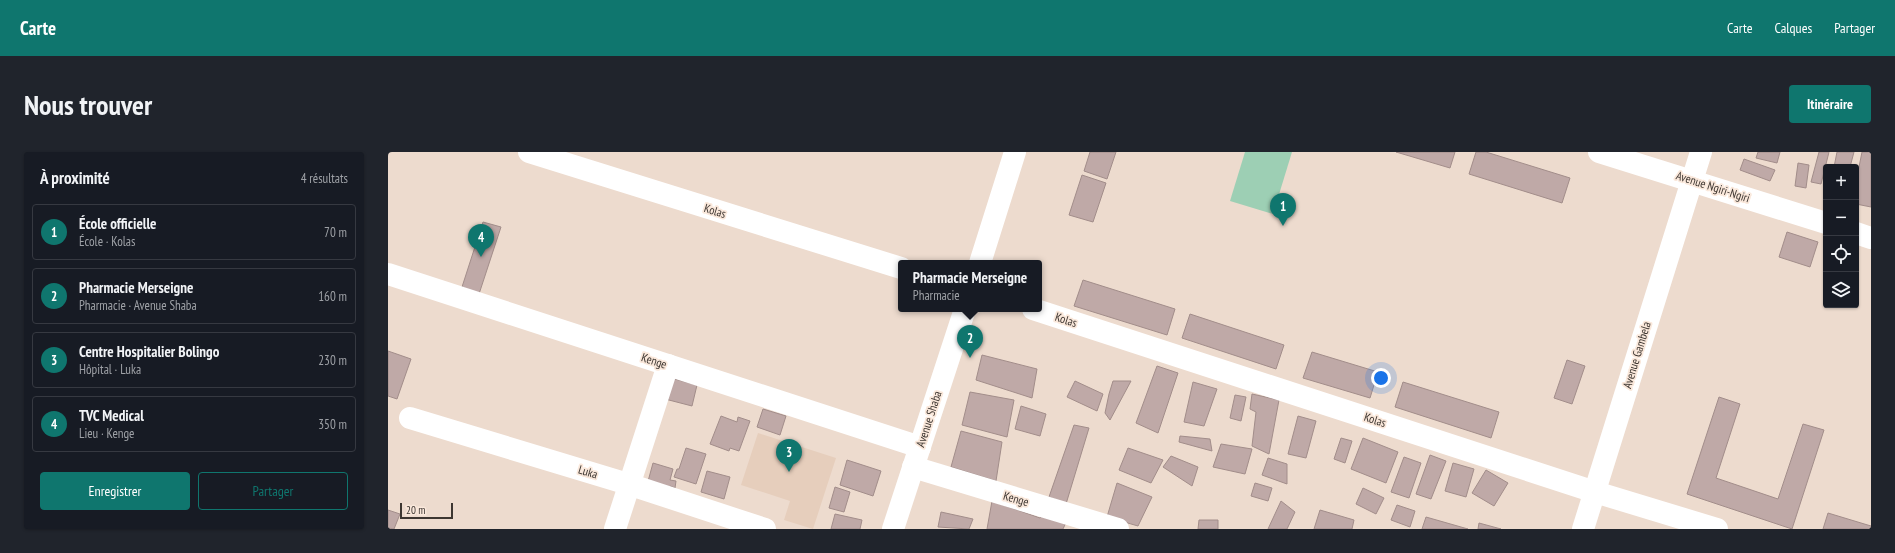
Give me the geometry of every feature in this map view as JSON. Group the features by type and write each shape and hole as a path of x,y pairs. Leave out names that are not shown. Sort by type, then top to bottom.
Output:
{"street":[{"name":"Kolas","path":"529,152 898,267"},
{"path":"981,260 1015,152"},
{"name":"Avenue Ngiri-Ngiri","path":"1599,152 1823,222"},
{"name":"Avenue Gambela","path":"1583,529 1701,152"},
{"path":"1859,234 1871,238"},
{"name":"Kenge","path":"388,274 668,365 1118,529"},
{"name":"Avenue Shaba","path":"893,529 964,312"},
{"name":"Kolas","path":"1042,312 1595,492 1717,529"},
{"path":"615,529 628,484 668,365"},
{"name":"Luka","path":"410,418 628,484 765,529"}],"shaded area":[{"path":"758,433 836,458 813,529 784,520 790,501 741,485"}],"green space":[{"path":"1245,152 1292,152 1273,214 1230,201"}],"building":[{"path":"1090,152 1116,152 1107,179 1084,171"},
{"path":"1396,152 1455,152 1450,168"},
{"path":"1476,152 1486,152 1570,178 1562,203 1469,174"},
{"path":"1758,152 1780,152 1777,163 1756,158"},
{"path":"1819,152 1829,152 1826,164 1823,164 1821,184 1811,182"},
{"path":"1837,152 1854,152 1851,164 1835,164"},
{"path":"1862,152 1871,152 1871,207 1859,205 1859,167"},
{"path":"1744,159 1775,170 1770,181 1740,170"},
{"path":"1798,163 1809,165 1806,188 1795,186"},
{"path":"1082,175 1106,183 1093,222 1069,215"},
{"path":"483,222 501,227 479,294 462,287"},
{"path":"1787,232 1818,242 1810,267 1779,257"},
{"path":"1083,280 1175,309 1167,335 1074,306"},
{"path":"1190,314 1284,345 1276,369 1182,338"},
{"path":"388,351 411,359 397,399 388,396"},
{"path":"1312,352 1378,372 1370,398 1303,378"},
{"path":"982,355 1037,369 1032,398 976,380"},
{"path":"1567,360 1585,366 1572,404 1554,398"},
{"path":"1157,366 1178,373 1158,433 1136,423"},
{"path":"671,378 697,385 692,406 665,399"},
{"path":"1075,381 1103,394 1097,411 1067,397"},
{"path":"1113,381 1131,381 1110,420 1105,413"},
{"path":"1193,382 1217,389 1204,426 1184,422"},
{"path":"1403,382 1499,412 1491,438 1395,407"},
{"path":"970,392 1014,400 1007,437 962,425"},
{"path":"1252,394 1279,400 1269,454 1252,446 1256,412 1250,409"},
{"path":"1235,395 1246,397 1241,421 1230,418"},
{"path":"1719,397 1740,404 1716,478 1778,499 1803,424 1824,430 1792,529 1687,494"},
{"path":"1021,406 1046,414 1040,436 1015,429"},
{"path":"763,409 786,416 780,435 757,427"},
{"path":"721,416 737,422 738,417 750,421 739,451 730,448 729,451 710,444"},
{"path":"1298,416 1316,421 1306,458 1288,454"},
{"path":"1074,425 1089,428 1066,504 1049,497"},
{"path":"961,431 1002,442 996,481 951,467"},
{"path":"1180,436 1210,439 1212,451 1179,442"},
{"path":"1341,438 1352,441 1345,463 1334,459"},
{"path":"1363,438 1398,452 1386,483 1351,469"},
{"path":"1221,444 1252,449 1245,474 1213,467"},
{"path":"686,448 706,454 696,484 674,477 677,469 679,469"},
{"path":"1128,448 1163,460 1151,483 1119,470"},
{"path":"1430,455 1446,461 1431,499 1416,494"},
{"path":"1171,456 1198,467 1192,486 1163,467"},
{"path":"1404,457 1421,463 1409,498 1391,492"},
{"path":"1268,458 1287,464 1287,484 1262,475"},
{"path":"847,460 881,471 873,496 840,485"},
{"path":"653,463 673,469 670,480 676,481 675,488 670,486 668,490 647,485"},
{"path":"1453,463 1474,469 1466,497 1445,491"},
{"path":"1486,470 1508,483 1494,506 1472,493"},
{"path":"707,471 730,477 724,499 701,492"},
{"path":"1117,483 1152,497 1138,526 1107,517"},
{"path":"1255,483 1272,488 1268,501 1251,496"},
{"path":"835,487 850,492 844,512 829,508"},
{"path":"1363,488 1384,498 1376,514 1356,504"},
{"path":"992,501 1040,518 1044,512 1068,518 1063,529 987,529"},
{"path":"1281,501 1295,512 1287,529 1268,529"},
{"path":"1397,505 1415,511 1410,527 1391,520"},
{"path":"388,510 400,514 394,529 388,528"},
{"path":"1320,510 1354,520 1352,529 1314,529"},
{"path":"941,512 973,519 969,529 938,527"},
{"path":"1828,513 1871,526 1871,529 1823,529"},
{"path":"835,514 862,520 860,529 831,529"},
{"path":"1426,517 1468,529 1422,529"},
{"path":"1199,520 1218,520 1218,529 1198,529"},
{"path":"1479,523 1501,529 1478,529"}],"place":[{"name":"École officielle","path":"1283,226"},
{"name":"TVC Medical","path":"481,257"},
{"name":"Pharmacie Merseigne","path":"970,358"},
{"name":"Centre Hospitalier Bolingo","path":"789,472"}]}
